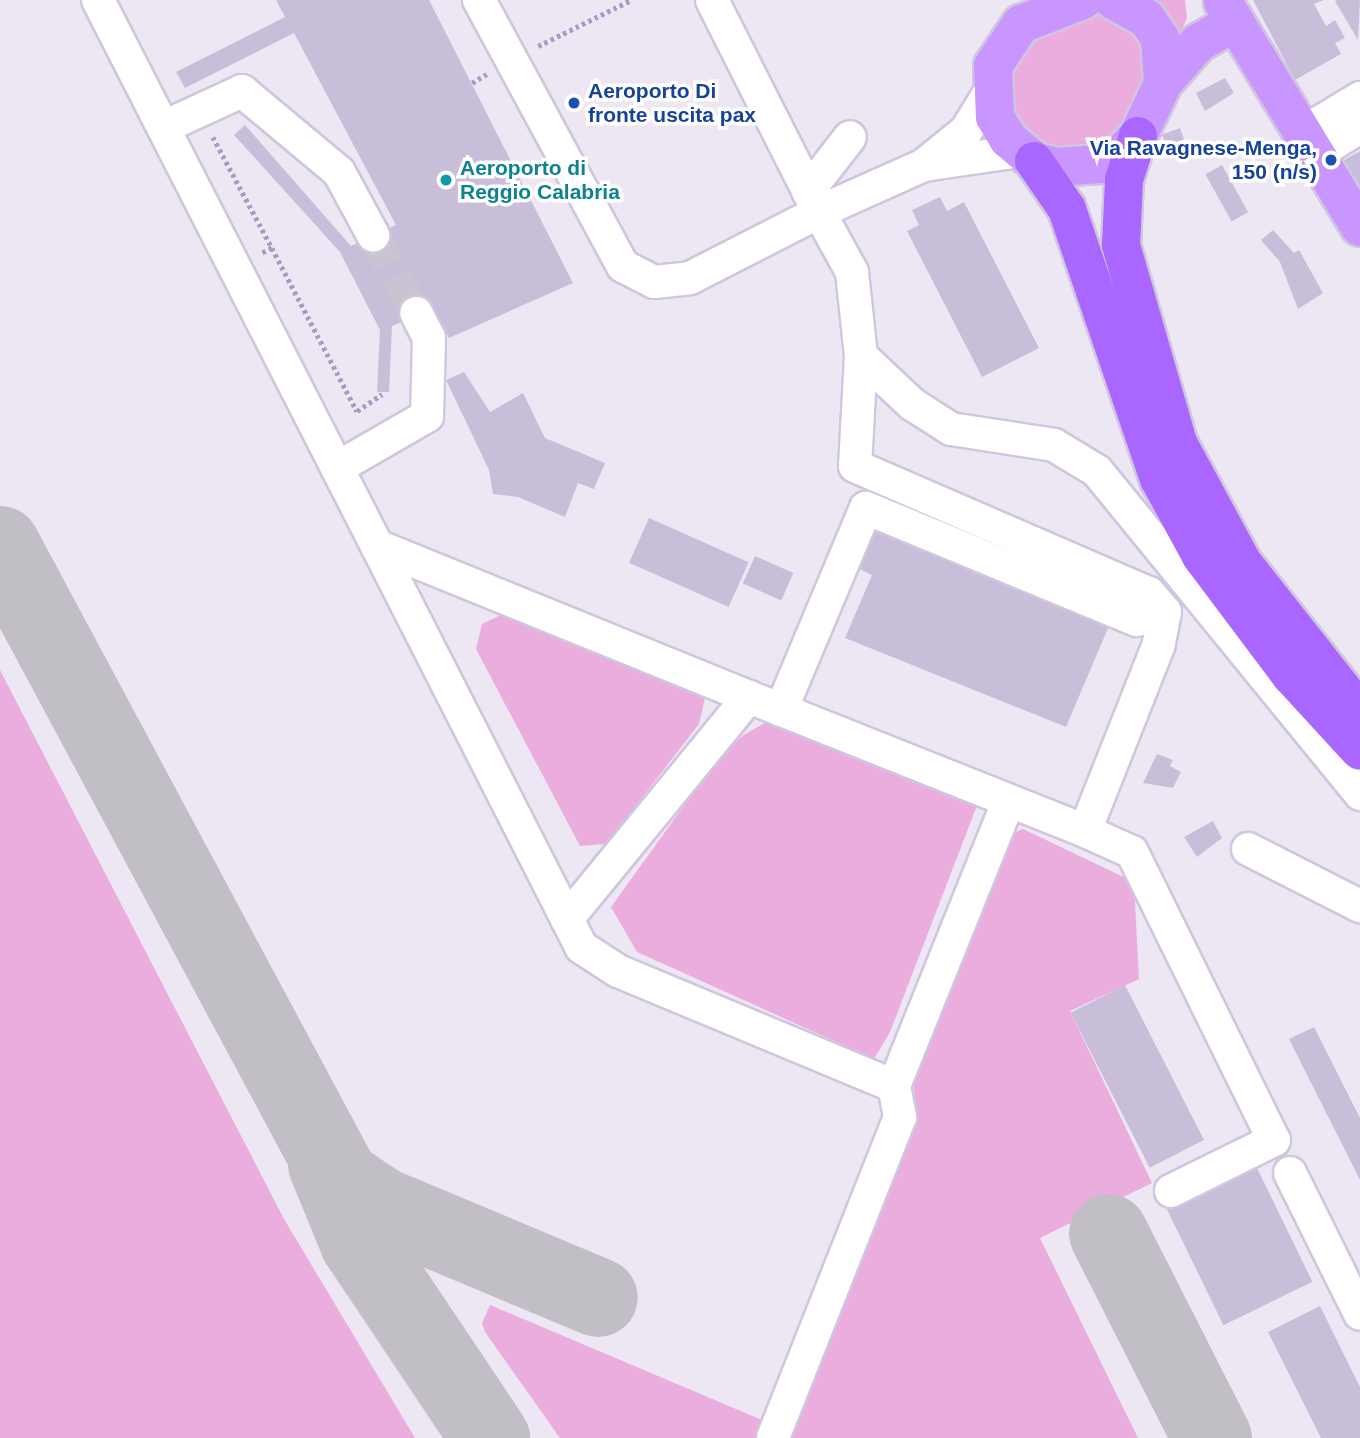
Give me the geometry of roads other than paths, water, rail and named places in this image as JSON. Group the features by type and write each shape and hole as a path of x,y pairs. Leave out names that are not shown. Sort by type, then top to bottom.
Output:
{"highway":[{"path":"1138,136 1124,180 1121,245 1178,443 1243,563 1360,711"},
{"path":"1027,156 1066,209 1171,501 1201,555 1292,677 1360,751"}],"main road":[{"path":"1083,0 1021,24 993,66 990,92 995,117 1027,156 1076,169 1101,164 1138,136 1163,83 1228,11 1360,227"},
{"path":"1113,0 1147,19 1160,38 1163,83"}],"street":[{"path":"98,0 567,919 597,961 894,1086"},
{"path":"479,0 509,61 623,266 654,282 690,278 814,201 924,166 1027,156"},
{"path":"712,0 852,272 861,356 855,466 1149,593 1164,612 1159,644 1085,831"},
{"path":"164,127 242,91 339,172 373,235"},
{"path":"924,166 966,131 990,92"},
{"path":"1308,144 1360,98"},
{"path":"1308,144 1360,127"},
{"path":"814,201 850,137"},
{"path":"337,468 427,416 429,338 415,313"},
{"path":"861,356 912,404 951,429 1054,445 1097,471 1360,794"},
{"path":"780,710 866,508 1137,620"},
{"path":"377,546 1132,852 1274,1140 1171,1191"},
{"path":"567,919 749,697"},
{"path":"773,1438 900,1117 894,1086 1008,802"},
{"path":"1248,849 1360,905"},
{"path":"1290,1174 1360,1314"}],"tunnel":[{"path":"373,235 416,313"}],"place":[{"name":"Aeroporto Di fronte uscita pax","path":"574,103"},
{"name":"Via Ravagnese-Menga, 150 (n/s)","path":"1331,160"},
{"name":"Aeroporto di Reggio Calabria","path":"446,180"}]}
